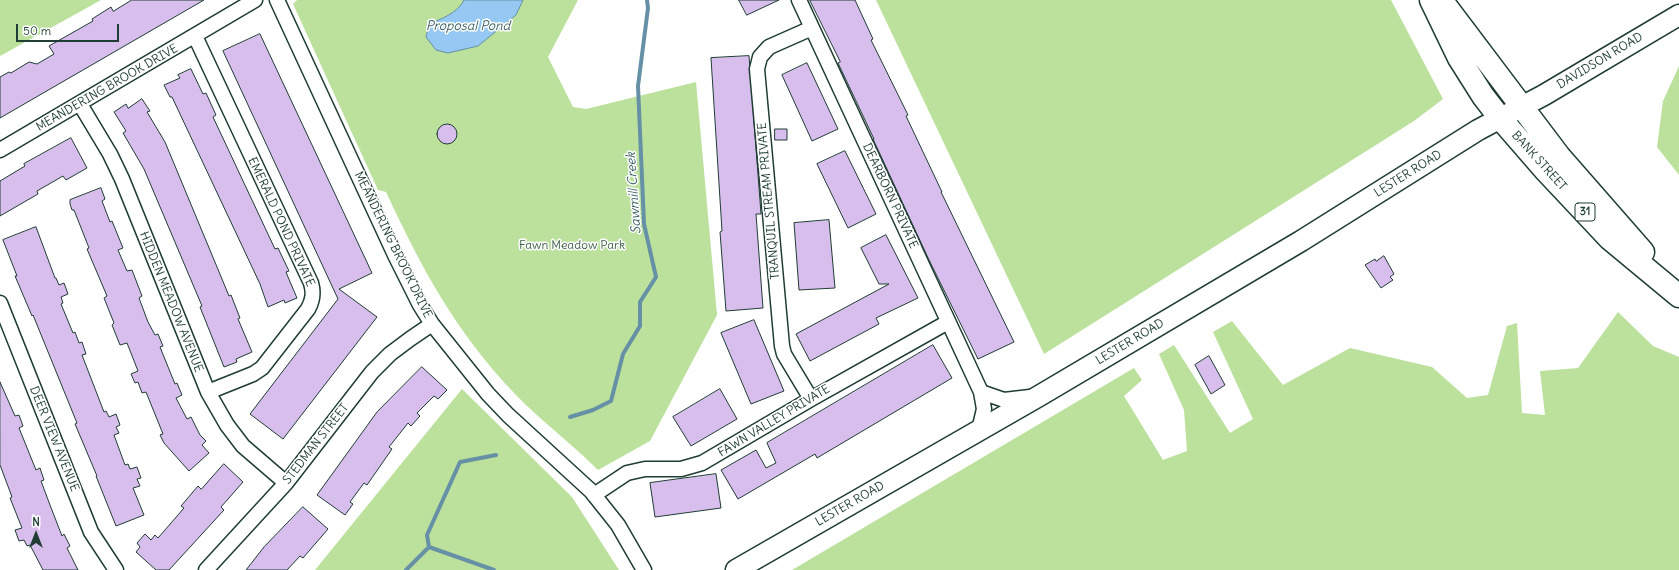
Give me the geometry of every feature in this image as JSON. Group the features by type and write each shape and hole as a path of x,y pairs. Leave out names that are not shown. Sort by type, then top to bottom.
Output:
{"main road":[{"name":"BANK STREET","path":"1431,0 1459,58 1483,96 1500,118 1609,238 1679,296"},
{"name":"BANK STREET","path":"1441,0 1521,108 1559,156 1679,292"},
{"name":"DAVIDSON ROAD","path":"1521,108 1679,15"},
{"name":"LESTER ROAD","path":"736,570 1039,396 1301,241 1500,118 1521,108"}],"street":[{"name":"MEANDERING BROOK DRIVE","path":"0,150 255,0"},
{"name":"MEANDERING BROOK DRIVE","path":"277,0 396,255 420,305 432,324 498,404 532,438 573,473 594,495 618,525 644,570"},
{"name":"DEARBORN PRIVATE","path":"799,0 981,392 984,409 979,430"},
{"name":"TRANQUIL STREAM PRIVATE","path":"811,398 784,354 782,346 758,69 760,57 769,47 812,28"},
{"name":"EMERALD POND PRIVATE","path":"195,36 311,283 313,295 312,302 308,309 262,368 253,374 208,392"},
{"name":"HIDDEN MEADOW AVENUE","path":"80,104 110,154 122,179 208,392 227,425 243,446 286,483"},
{"name":"DEER VIEW AVENUE","path":"0,303 91,532 116,570"},
{"name":"FAWN VALLEY PRIVATE","path":"594,495 627,473 645,469 681,469 702,463 811,398 948,322"},
{"name":"STEDMAN STREET","path":"206,570 286,483 372,372 395,350 432,324"},
{"path":"981,392 1004,400 1039,396"}],"green space":[{"path":"0,0 101,0 0,56"},
{"name":"Fawn Meadow Park","path":"297,0 578,0 548,57 573,107 586,109 696,82 717,315 650,441 598,470 515,394 475,347 457,323 427,273 386,192 378,190 293,4"},
{"path":"876,0 1391,0 1443,99 1414,121 1044,354"},
{"path":"1679,66 1679,175 1657,147 1663,101"},
{"path":"1618,312 1653,346 1679,357 1679,570 792,570 1134,368 1142,380 1124,396 1163,460 1187,451 1184,410 1159,354 1174,345 1230,433 1253,419 1213,332 1232,321 1283,385 1350,348 1432,367 1467,398 1488,395 1507,326 1517,323 1522,413 1545,415 1540,371 1578,368"},
{"path":"462,389 572,497 619,570 315,570"}],"water":[{"name":"Proposal Pond","path":"464,0 523,0 516,15 478,46 448,53 436,50 426,37 429,24 444,18 458,9"}],"building":[{"path":"132,0 204,0 0,118 0,77 9,72 11,73 29,62 37,64 54,54 49,46 93,21 92,19 111,7 113,11"},
{"path":"739,0 779,0 747,15"},
{"path":"810,0 855,0 873,39 871,40 908,115 906,116 941,192 1014,342 978,359 929,260 838,63 840,62"},
{"path":"260,34 372,273 339,289 377,317 283,439 250,414 338,299 223,51"},
{"path":"749,56 761,214 756,214 763,308 726,311 720,232 722,231 711,58"},
{"path":"807,63 838,129 812,141 782,75"},
{"path":"191,69 203,94 206,93 216,115 213,117 275,249 278,248 289,271 286,272 297,298 285,303 284,300 268,307 260,284 172,97 170,97 164,85 180,78 178,75"},
{"path":"142,99 150,111 147,112 165,142 229,296 231,295 240,318 238,319 252,352 236,359 237,362 224,367 200,307 202,306 144,169 123,133 126,131 114,112 126,104 128,108"},
{"path":"447,124 454,127 457,134 454,141 447,144 440,141 437,134 440,127"},
{"path":"775,129 787,129 787,140 775,140"},
{"path":"71,138 87,168 66,180 63,176 37,191 38,194 0,216 0,181 25,166 24,164"},
{"path":"845,151 876,214 848,228 817,164"},
{"path":"101,188 105,199 102,201 110,222 112,221 123,248 118,250 127,271 132,270 142,296 139,298 148,322 155,335 158,334 163,346 160,347 175,384 177,383 182,395 176,398 187,419 191,417 200,435 206,441 202,445 209,453 189,471 164,443 160,435 163,434 146,392 142,393 138,382 135,383 131,374 138,371 127,343 120,345 112,325 114,323 104,298 107,296 87,249 89,248 74,210 72,210 70,204 70,200"},
{"path":"829,220 835,288 799,290 794,223"},
{"path":"36,227 55,278 59,285 64,283 68,294 61,297 63,303 61,304 73,333 75,332 79,343 82,342 86,354 82,355 104,412 106,411 109,417 116,414 120,425 116,427 119,433 114,435 125,465 128,464 130,469 137,467 141,478 137,479 140,486 133,488 144,515 116,526 75,424 77,423 33,315 32,316 15,276 17,276 3,240"},
{"path":"886,235 918,298 876,318 879,324 810,361 796,334 889,284 879,284 861,248"},
{"path":"1384,256 1394,274 1390,277 1393,280 1381,288 1365,265"},
{"path":"754,320 784,391 751,404 721,333"},
{"path":"933,345 952,378 817,458 815,454 738,499 721,470 756,450 766,468 776,463 767,443"},
{"path":"1209,356 1225,385 1211,394 1195,365"},
{"path":"422,367 447,390 438,399 434,396 417,413 420,416 411,426 408,423 389,447 392,449 367,485 364,483 350,502 353,504 345,515 317,495 377,412"},
{"path":"0,382 15,416 19,415 23,426 19,428 36,470 40,468 44,480 41,481 62,536 64,534 70,546 67,548 78,570 43,570 30,545 27,546 24,540 19,541 15,530 22,528 10,498 12,497 0,465"},
{"path":"720,389 737,419 691,446 673,417"},
{"path":"224,464 243,482 221,507 224,510 169,570 156,570 136,552 140,547 137,543 145,534 151,540 155,535 158,538 184,508 181,506 198,486 201,489"},
{"path":"716,474 721,508 655,517 650,483"},
{"path":"303,507 328,529 303,558 300,556 287,570 246,570 264,547"}],"waterway":[{"name":"Sawmill Creek","path":"570,417 593,410 611,401 623,354 640,326 640,302 656,277 644,224 638,86 648,8 647,0"},
{"name":"Sawmill Creek","path":"406,570 429,547 427,535 460,462 496,455"},
{"path":"429,547 494,570"}]}
